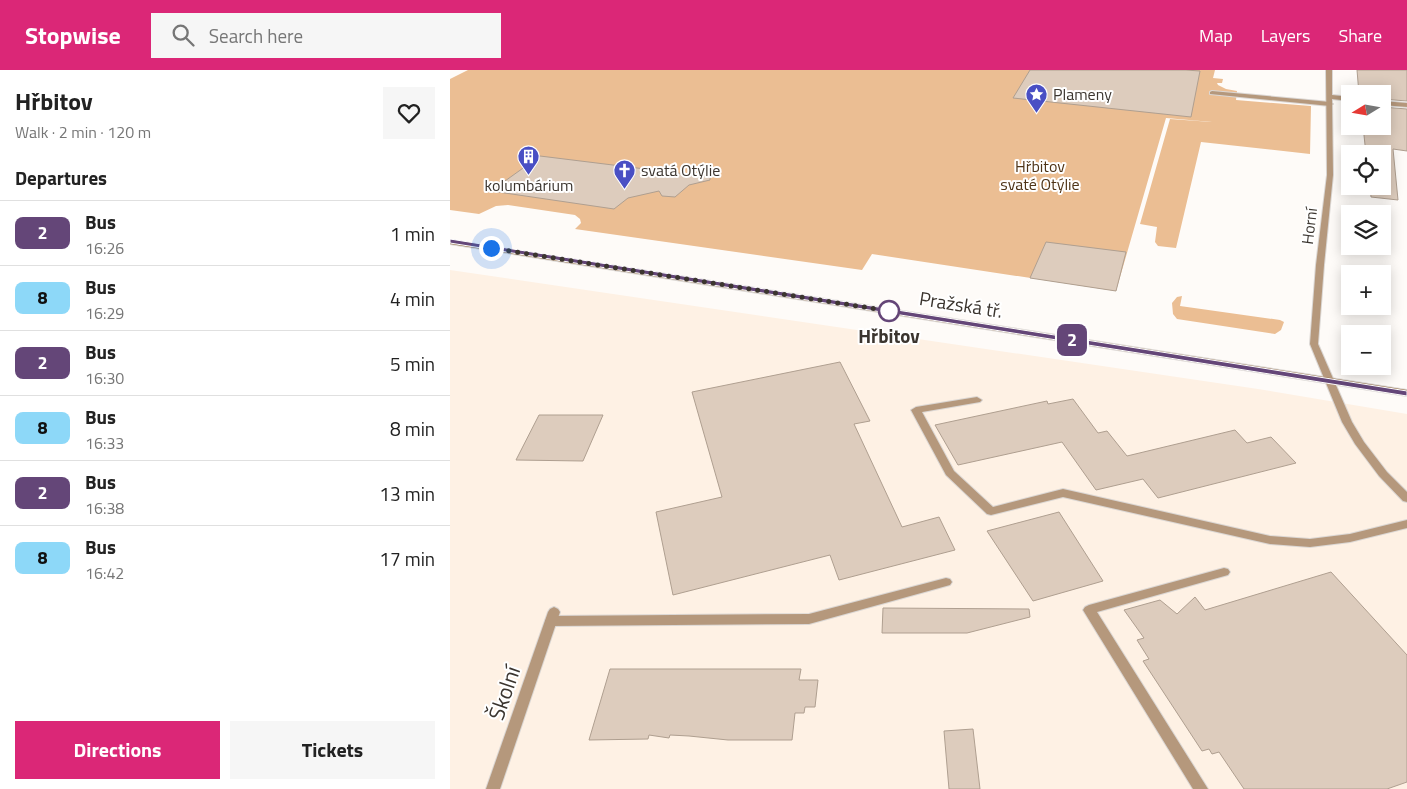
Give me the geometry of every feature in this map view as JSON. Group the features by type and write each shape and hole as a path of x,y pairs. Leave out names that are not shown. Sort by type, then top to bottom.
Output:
{"main road":[{"name":"Pražská tř.","path":"450,242 1407,393"}],"street":[{"name":"Horní","path":"1329,70 1330,175 1314,344 1332,382 1347,422 1360,444 1383,474 1407,498"},
{"path":"1212,92 1341,99"},
{"path":"1391,104 1407,105"},
{"path":"977,400 916,410 950,473 991,511 1063,493 1270,540 1310,543 1350,538 1407,524"},
{"path":"1201,789 1089,610 1224,572"},
{"name":"Školní","path":"493,789 553,617 809,618 946,582"}],"shaded area":[{"path":"450,270 1258,389 1407,414 1407,789 450,789"}],"green space":[{"name":"Hřbitov svaté Otýlie","path":"468,70 1215,70 1213,78 1223,79 1222,83 1217,83 1218,85 1237,91 1236,100 1311,106 1310,154 1201,142 1176,248 1158,246 1155,242 1157,227 1140,224 1170,119 1212,122 1166,118 1116,291 872,254 862,270 575,229 581,223 580,219 575,215 508,205 496,206 479,214 450,210 450,79"},
{"path":"1182,296 1180,306 1284,322 1281,330 1275,334 1177,319 1173,314 1172,303 1177,297"}],"building":[{"path":"1030,70 1200,71 1191,117 1013,98"},
{"path":"1357,70 1407,70 1407,101 1391,100 1391,85 1358,85"},
{"path":"1391,108 1407,109 1407,151 1393,149 1398,200 1371,197 1371,195 1391,195 1391,145 1365,145 1364,135 1391,135"},
{"path":"540,156 710,177 710,180 689,185 675,197 662,196 659,191 628,198 614,209 491,191"},
{"path":"1046,242 1126,252 1116,291 1030,278"},
{"path":"840,362 870,421 854,424 902,527 939,517 955,550 839,580 830,555 673,595 656,512 722,497 692,392"},
{"path":"1073,399 1098,433 1107,431 1127,456 1235,430 1247,443 1271,437 1296,463 1158,498 1143,479 1096,490 1062,442 958,465 935,425 1047,401 1048,404"},
{"path":"539,415 603,415 583,461 516,460"},
{"path":"1059,512 1103,581 1033,601 987,531"},
{"path":"1331,572 1407,655 1407,782 1387,789 1244,789 1219,752 1212,754 1209,749 1202,751 1143,661 1149,659 1137,640 1144,638 1124,610 1160,600 1177,614 1195,597 1205,610"},
{"path":"883,608 1029,609 1030,617 967,633 882,633"},
{"path":"610,669 801,669 799,680 818,680 815,707 805,707 804,713 795,713 792,740 728,740 670,735 669,738 649,735 648,739 589,740"},
{"path":"973,729 980,789 949,789 944,731"}],"bus line":[{"name":"2","path":"450,242 1407,393"}],"place":[{"name":"Plameny","path":"1037,113"},
{"name":"kolumbárium","path":"529,175"},
{"name":"svatá Otýlie","path":"625,189"},
{"name":"Hřbitov","path":"889,311"}],"route":[{"path":"491,248 889,311"}]}
